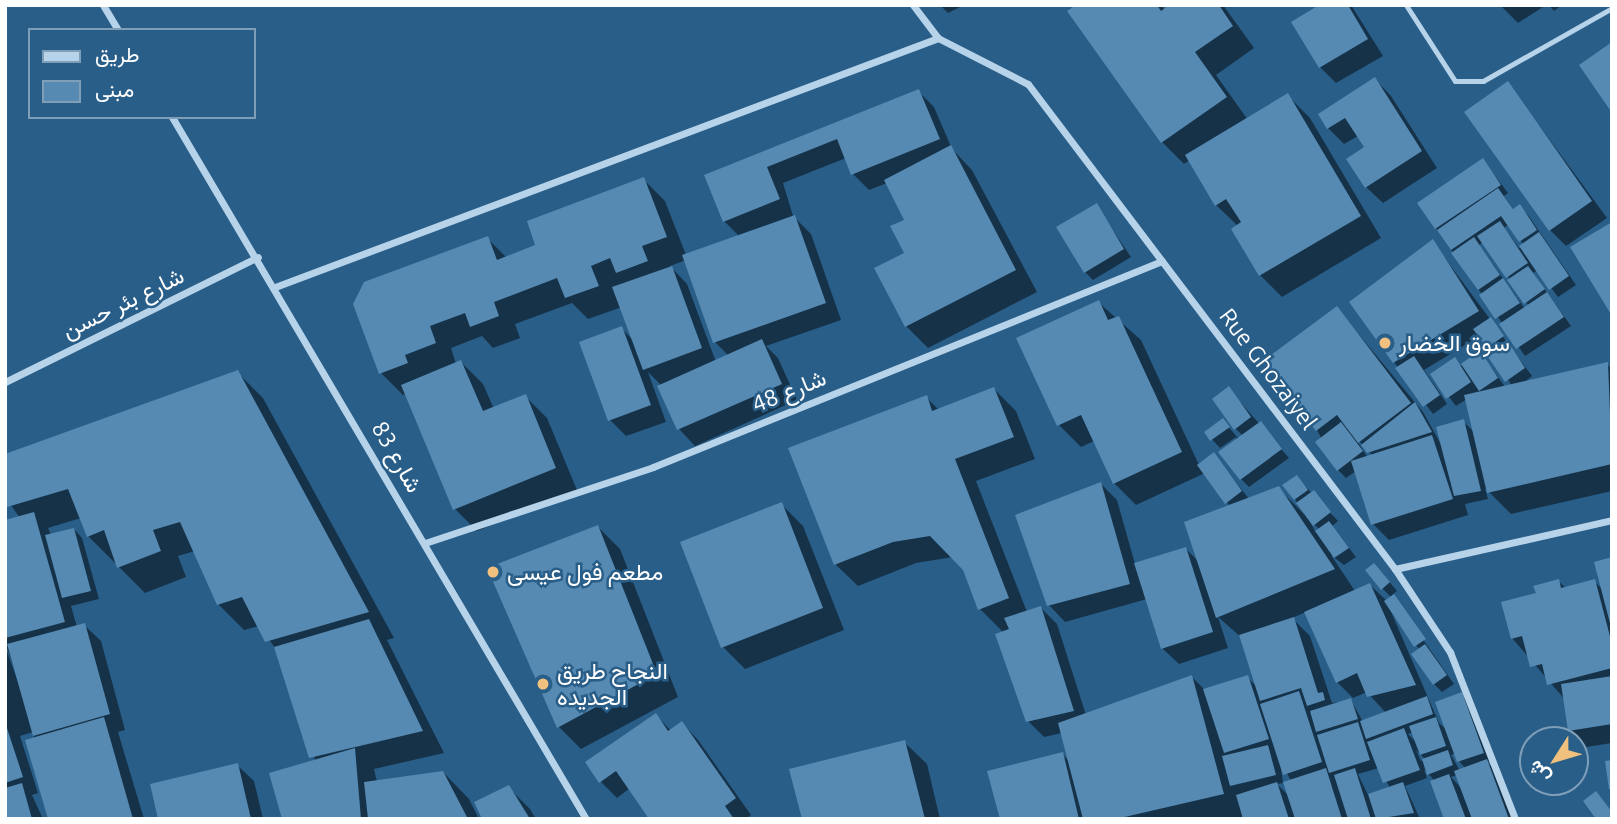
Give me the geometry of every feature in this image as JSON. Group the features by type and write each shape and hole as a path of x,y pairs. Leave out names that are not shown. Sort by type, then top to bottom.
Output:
{"street":[{"path":"103,5 117,28"},
{"name":"Rue Ghozaiyel","path":"913,5 938,38 1028,84 1395,569 1450,652 1514,819"},
{"path":"275,287 938,38"},
{"name":"شارع 83","path":"173,119 258,257 586,819"},
{"name":"شارع بئر حسن","path":"5,382 258,257"},
{"name":"شارع 48","path":"425,543 653,467 1162,261"},
{"path":"1395,569 1612,520"}],"lane":[{"path":"1406,5 1455,81 1483,81 1612,8"}],"building":[{"path":"1076,5 1157,5 1161,11 1169,5 1219,5 1233,26 1195,52 1227,97 1161,143 1067,11"},
{"path":"1319,5 1348,5 1368,39 1319,68 1291,22"},
{"path":"1612,42 1612,113 1579,65"},
{"path":"1375,77 1422,151 1365,188 1346,159 1364,147 1345,118 1327,129 1318,114"},
{"path":"1508,81 1592,201 1549,231 1464,112"},
{"path":"919,89 940,139 851,175 837,139 767,167 780,199 723,222 704,175"},
{"path":"1288,93 1361,216 1259,276 1231,229 1241,222 1226,199 1215,206 1185,155"},
{"path":"951,145 1016,270 905,327 874,268 904,253 890,226 904,220 884,180"},
{"path":"1483,158 1501,185 1435,229 1417,203"},
{"path":"644,177 667,237 642,246 648,261 616,273 610,258 591,266 599,286 565,298 557,278 494,302 499,316 470,327 465,313 430,326 436,343 405,355 408,363 379,374 353,304 364,282 488,236 497,260 535,245 527,221"},
{"path":"1498,188 1513,209 1520,204 1537,230 1519,242 1501,216 1451,250 1437,230"},
{"path":"1097,203 1124,249 1084,273 1056,227"},
{"path":"795,215 826,303 713,343 682,255"},
{"path":"1500,221 1528,263 1506,278 1477,236"},
{"path":"1612,222 1612,316 1570,247"},
{"path":"1539,232 1569,276 1549,290 1519,246"},
{"path":"1474,237 1500,275 1478,290 1451,253"},
{"path":"1433,239 1479,311 1393,363 1349,302"},
{"path":"672,266 702,348 643,370 612,287"},
{"path":"1528,266 1545,289 1524,304 1507,280"},
{"path":"1503,278 1520,303 1495,319 1479,295"},
{"path":"1547,292 1564,317 1516,349 1499,324"},
{"path":"1099,300 1108,320 1119,316 1182,452 1113,484 1081,415 1057,426 1016,338"},
{"path":"1337,306 1411,403 1358,443 1337,415 1316,431 1263,361"},
{"path":"1491,317 1504,336 1487,348 1473,329"},
{"path":"622,326 651,405 608,421 579,342"},
{"path":"762,339 782,384 677,430 657,386"},
{"path":"1507,340 1525,368 1505,382 1486,354"},
{"path":"1480,350 1498,378 1479,391 1461,364"},
{"path":"1414,356 1440,395 1423,407 1395,368"},
{"path":"1455,357 1471,382 1446,399 1430,374"},
{"path":"461,360 483,411 526,394 556,468 453,510 401,385"},
{"path":"1608,362 1612,464 1487,493 1464,395"},
{"path":"238,370 369,612 265,642 242,597 217,605 180,522 153,530 161,551 117,568 104,530 87,537 68,489 7,507 5,454"},
{"path":"1229,386 1251,417 1234,430 1212,399"},
{"path":"994,387 1014,437 955,459 1009,598 978,610 963,570 930,536 893,542 834,565 788,448 927,395 932,411"},
{"path":"1415,402 1432,432 1367,453 1361,445"},
{"path":"1223,418 1230,427 1210,441 1204,432"},
{"path":"1464,419 1481,491 1454,496 1436,427"},
{"path":"1261,421 1282,449 1240,480 1218,452"},
{"path":"1341,422 1363,451 1337,471 1315,442"},
{"path":"1432,435 1453,499 1371,525 1351,461"},
{"path":"1214,452 1242,491 1225,504 1197,465"},
{"path":"1297,475 1308,490 1294,500 1282,485"},
{"path":"1101,482 1130,584 1047,606 1015,515"},
{"path":"1279,486 1335,569 1216,618 1184,522"},
{"path":"1314,490 1331,512 1313,526 1296,503"},
{"path":"782,502 823,608 721,648 680,542"},
{"path":"34,512 65,622 5,638 5,520"},
{"path":"1329,521 1349,548 1334,558 1315,531"},
{"path":"598,525 657,674 557,728 487,568"},
{"path":"74,528 91,591 62,598 45,535"},
{"path":"1186,547 1213,632 1161,649 1134,563"},
{"path":"1612,557 1612,627 1611,627 1594,562"},
{"path":"1374,563 1390,582 1381,590 1365,570"},
{"path":"1559,579 1561,588 1595,579 1612,644 1612,668 1547,685 1542,664 1530,667 1522,636 1511,639 1501,602 1536,593 1533,586"},
{"path":"1370,583 1416,685 1367,697 1357,673 1336,683 1304,612"},
{"path":"1394,594 1426,639 1414,647 1384,601"},
{"path":"1041,606 1074,711 1026,722 995,634 1009,629 1004,618"},
{"path":"1294,617 1318,693 1323,692 1325,700 1307,706 1301,688 1260,701 1239,635"},
{"path":"369,619 423,731 309,758 274,647"},
{"path":"85,623 110,714 33,736 7,644"},
{"path":"1425,644 1447,675 1433,685 1411,654"},
{"path":"1192,675 1224,794 1116,819 1083,819 1058,723"},
{"path":"1248,675 1269,739 1224,753 1203,689"},
{"path":"1612,676 1612,724 1589,728 1567,726 1561,684"},
{"path":"1299,691 1322,762 1283,775 1260,704"},
{"path":"1462,692 1484,753 1457,762 1435,702"},
{"path":"1427,696 1433,714 1366,739 1360,721"},
{"path":"1351,698 1358,719 1316,732 1310,711"},
{"path":"656,713 668,731 682,721 736,798 725,806 734,819 649,819 616,771 599,783 585,762"},
{"path":"104,717 133,819 48,819 25,740"},
{"path":"1436,717 1446,746 1420,755 1409,726"},
{"path":"5,722 23,777 5,783"},
{"path":"1358,722 1370,760 1329,773 1317,735"},
{"path":"1404,728 1420,770 1383,783 1367,742"},
{"path":"905,740 925,819 802,819 789,769"},
{"path":"1268,745 1276,775 1230,786 1222,756"},
{"path":"355,748 361,819 282,819 269,773"},
{"path":"1448,750 1453,765 1427,775 1422,759"},
{"path":"1063,752 1079,819 1000,819 987,771"},
{"path":"1487,759 1509,819 1472,819 1454,771"},
{"path":"1612,760 1612,789 1609,789 1605,761"},
{"path":"238,763 251,819 158,819 150,784"},
{"path":"1326,768 1342,819 1295,819 1283,782"},
{"path":"1355,768 1371,819 1348,819 1334,775"},
{"path":"443,771 468,819 368,819 364,782"},
{"path":"1449,774 1466,819 1444,819 1430,781"},
{"path":"1277,782 1289,819 1243,819 1236,795"},
{"path":"1403,782 1414,813 1376,819 1368,794"},
{"path":"22,783 32,819 5,819 5,788"},
{"path":"509,785 530,819 482,819 474,802"},
{"path":"1596,791 1612,812 1612,819 1596,819 1583,801"}],"place":[{"name":"سوق الخضار","path":"1385,343"},
{"name":"مطعم فول عيسى","path":"493,572"},
{"name":"النجاح طريق الجديده","path":"543,684"}]}
